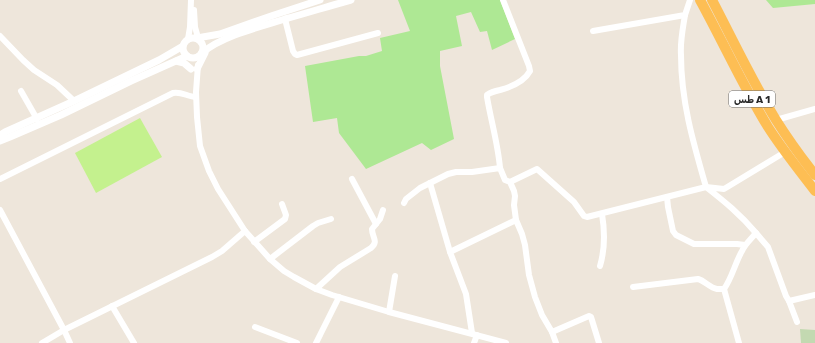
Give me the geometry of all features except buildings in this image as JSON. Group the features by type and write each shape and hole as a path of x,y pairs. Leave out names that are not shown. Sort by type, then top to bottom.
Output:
{"highway":[{"name":"طس A 1","path":"700,0 768,127 815,191"},
{"name":"طس A 1","path":"712,0 756,86 776,120 815,175"}],"street":[{"path":"192,0 195,27 199,40 203,44 201,54 194,69"},
{"path":"0,135 74,102 159,60 183,46 188,39 192,0"},
{"path":"188,39 194,38 197,35 209,36 320,0"},
{"path":"0,141 42,124 163,66 187,56 190,58 196,58 211,46 222,40 259,27 351,0"},
{"path":"503,0 530,66 530,71 526,77 513,86 491,92 487,95 487,97 499,151 500,168 505,180 510,182 515,196 514,205 516,220 525,245 529,275 535,297 556,343"},
{"path":"690,0 685,15 680,53 682,81 684,102 691,134 706,187 743,218 768,247 797,322"},
{"path":"593,31 685,15"},
{"path":"285,19 293,51 297,55 378,33"},
{"path":"0,36 34,70 57,85 74,102"},
{"path":"183,46 183,51 194,69 200,146 209,171 215,185 245,231 270,259 289,274 316,289 389,312 506,343"},
{"path":"194,69 211,46"},
{"path":"176,61 184,63 194,69"},
{"path":"21,91 37,118"},
{"path":"0,179 173,93 179,92 187,96 196,94"},
{"path":"776,120 815,109"},
{"path":"510,182 537,169 574,202 584,216 589,217 706,187 724,189 785,152"},
{"path":"404,203 420,188 452,172 472,172 500,168"},
{"path":"352,179 376,224"},
{"path":"430,183 450,252 466,294 475,334 474,343"},
{"path":"667,197 673,231 676,235 694,244 745,245"},
{"path":"254,242 285,219 286,215 282,204"},
{"path":"0,210 70,343"},
{"path":"316,289 340,267 375,244 372,231 373,226 380,219 383,210"},
{"path":"600,266 604,240 602,214"},
{"path":"270,259 313,226 331,219"},
{"path":"450,252 516,220"},
{"path":"42,343 64,330 212,257 222,251 245,231"},
{"path":"724,289 745,245 756,234"},
{"path":"389,312 395,276"},
{"path":"633,288 698,279 703,280 709,286 717,289 724,289"},
{"path":"724,289 739,343"},
{"path":"789,301 815,295"},
{"path":"316,343 339,297"},
{"path":"112,306 134,343"},
{"path":"552,332 589,316 591,317 599,343"},
{"path":"255,327 297,343"}],"green space":[{"path":"398,0 500,0 515,39 492,50 487,31 480,32 471,12 456,16 462,46 440,51 440,66 454,139 431,150 422,143 366,169 339,133 337,118 313,122 305,66 366,56 382,51 380,38 410,31"},
{"path":"766,0 815,0 815,4 773,8"},
{"path":"140,118 162,157 96,193 75,153"},
{"path":"800,329 815,330 815,343 801,343"}]}
